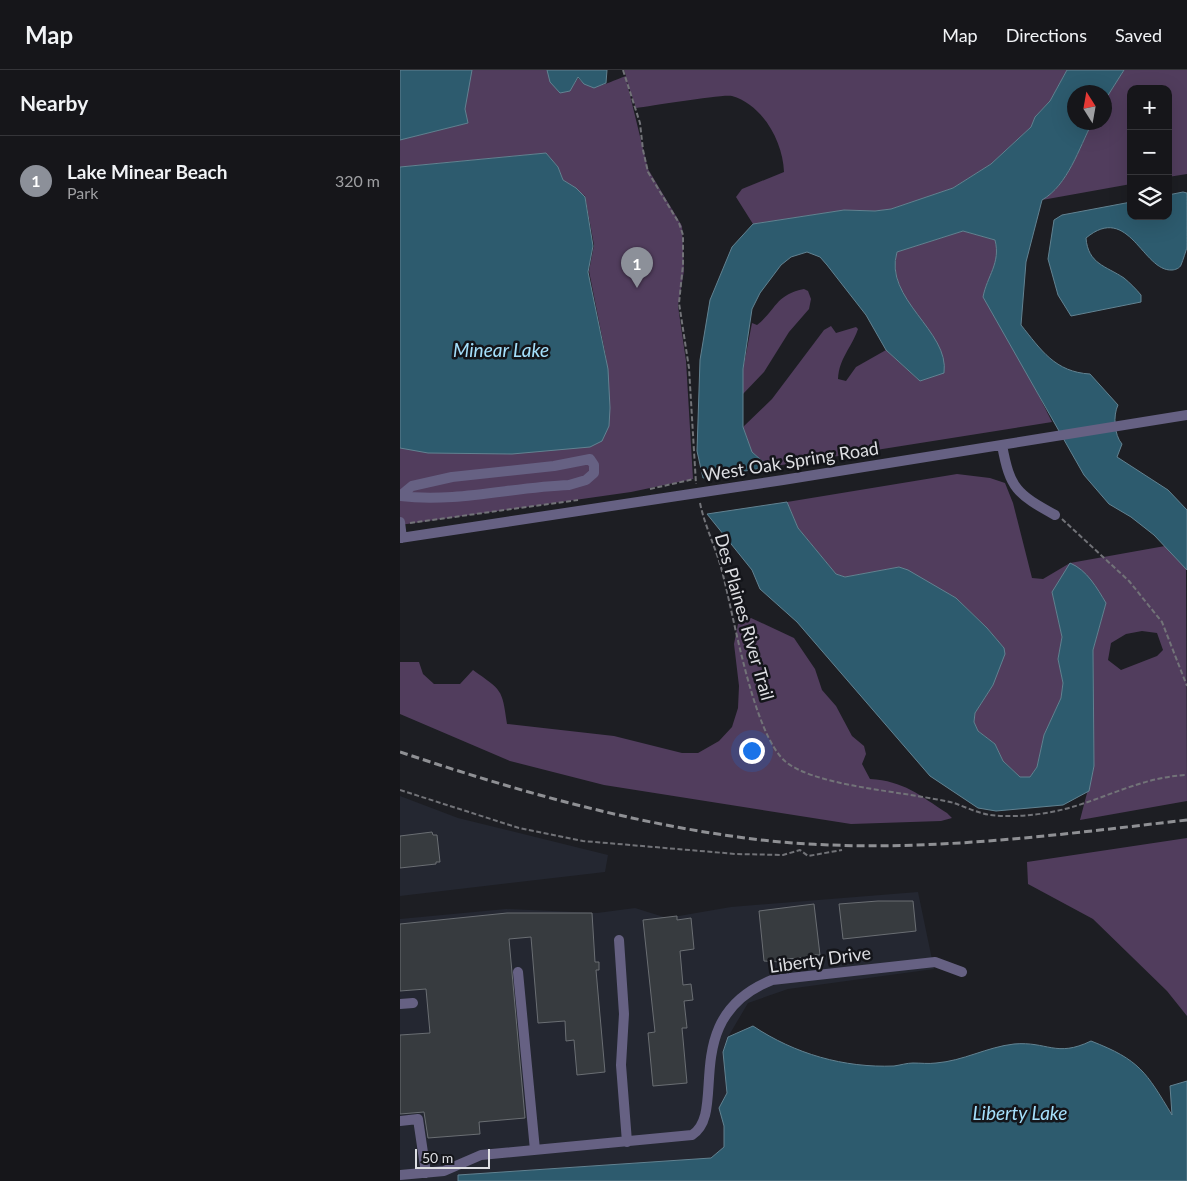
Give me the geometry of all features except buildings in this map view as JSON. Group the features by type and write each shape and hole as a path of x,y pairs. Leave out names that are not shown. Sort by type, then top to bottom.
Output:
{"street":[{"name":"West Oak Spring Road","path":"401,538 697,494 1187,415"},
{"path":"1002,445 1014,488 1028,500 1055,515"},
{"path":"590,459 594,465 594,474 586,480 569,485 439,498 400,496 412,486 452,477 554,466 590,459"},
{"path":"400,523 401,538"},
{"path":"620,940 624,1014 621,1065 627,1142"},
{"name":"Liberty Drive","path":"400,1175 444,1171 470,1158 488,1154 685,1137 700,1130 705,1119 710,1054 721,1021 743,996 758,986 772,980 935,962 962,972"},
{"path":"518,972 535,1150"},
{"path":"400,1004 413,1003"},
{"path":"400,1121 418,1119 426,1173"}],"path":[{"name":"Des Plaines River Trail","path":"623,70 640,123 648,172 679,223 683,235 683,265 678,303 688,368 697,494 704,522 722,569 760,720 776,752 801,771 830,780 951,802 989,815 1017,816 1047,813 1104,798 1162,776 1187,775"},
{"path":"649,489 695,479"},
{"path":"400,523 582,499"},
{"path":"1055,515 1070,524 1129,581 1162,622 1187,686"},
{"path":"400,790 519,828 583,841 652,848 763,855 783,855 800,850 808,856 842,850"}],"shaded area":[{"path":"471,70 548,70 570,90 578,78 583,83 595,86 626,76 624,70 1067,70 1050,101 1035,117 1031,127 991,164 953,188 891,209 875,211 844,210 753,224 736,197 742,189 784,172 780,149 762,116 753,107 732,96 701,98 636,108 626,79 648,169 682,226 684,271 678,306 686,361 693,479 631,492 400,525 400,447 607,426 610,406 606,357 589,271 594,245 585,196 563,180 558,167 546,153 400,167 400,140 468,123 464,108"},
{"path":"1124,70 1187,70 1187,174 1172,176 1172,85 1127,85 1127,185 1042,200 1066,176 1089,130 1112,130 1112,89"},
{"path":"963,231 995,240 996,259 985,288 1052,422 769,467 752,452 743,427 772,399 824,330 831,326 836,333 856,327 858,329 843,359 838,379 846,381 856,367 886,350 920,381 939,347 901,290 895,265 897,252"},
{"path":"804,289 808,291 811,299 809,309 789,332 764,372 742,395 743,369 752,323 757,325 787,295"},
{"path":"957,474 990,478 1005,483 1013,503 1032,578 1043,579 1070,563 1165,546 1186,568 1187,801 1080,820 1094,766 1093,650 1106,603 1052,592 1062,637 1058,659 1063,683 1061,698 1044,735 1037,767 1030,777 1020,777 1003,761 995,744 978,731 974,722 975,713 993,685 1004,648 987,628 956,598 899,567 845,577 836,574 798,528 787,502","holes":["1142,631 1157,633 1163,650 1157,656 1121,670 1108,660 1111,643 1126,634"]},
{"path":"751,618 794,638 815,669 822,690 836,706 852,736 864,746 866,754 862,764 870,779 882,780 911,790 952,818 941,821 851,824 604,785 510,761 400,714 400,662 419,662 423,674 434,684 460,684 473,670 499,691 504,703 507,724 614,736 682,753 698,753 719,741 732,727 738,708 739,686 734,644 738,624"},
{"path":"400,796 458,818 608,855 605,872 400,896"},
{"path":"1187,838 1187,1016 1167,991 1093,919 1028,884 1027,862"},
{"path":"918,892 934,969 788,989 748,1003 728,1037 723,1052 727,1093 719,1108 724,1126 724,1147 711,1158 458,1175 458,1181 400,1181 400,919 506,909 597,913 635,908 667,918 731,907"}],"water":[{"path":"400,70 472,70 465,109 468,123 400,140"},
{"path":"547,70 607,70 606,83 594,88 584,84 578,77 570,91 560,93 550,82"},
{"path":"1067,70 1124,70 1112,89 1112,85 1067,85 1067,130 1089,130 1066,176 1042,200 1026,262 1021,325 1050,358 1067,369 1090,374 1118,405 1115,414 1115,425 1117,436 1122,444 1117,457 1168,490 1187,510 1187,570 1154,535 1131,517 1109,504 1084,475 983,297 995,263 995,240 963,231 897,252 895,269 899,285 907,300 937,343 943,358 944,373 920,381 886,350 866,315 820,257 807,252 791,257 781,265 760,293 752,309 743,369 743,427 752,452 769,467 703,478 697,451 700,360 710,300 732,247 753,224 844,210 875,211 891,209 953,188 991,164 1031,127 1035,117 1050,101"},
{"name":"Minear Lake","path":"546,153 558,167 563,180 576,188 585,197 593,246 588,272 608,369 609,426 602,441 590,447 512,454 428,453 400,448 400,167"},
{"path":"1187,193 1187,247 1180,267 1172,270 1162,268 1152,261 1124,233 1114,228 1101,229 1086,238 1090,254 1099,263 1131,284 1141,295 1141,302 1071,316 1058,295 1048,259 1054,220 1062,215 1127,203 1127,220 1172,220 1172,194"},
{"path":"787,502 798,528 836,574 845,577 899,567 908,570 956,598 987,628 1004,648 1005,654 993,685 975,713 974,722 978,731 995,744 1003,761 1020,777 1030,777 1037,767 1044,735 1061,698 1063,683 1058,659 1062,637 1052,592 1070,563 1082,570 1106,603 1093,650 1094,766 1089,791 1063,805 996,811 978,808 930,776 797,622 760,589 752,570 707,514"},
{"name":"Liberty Lake","path":"753,1026 786,1044 820,1057 838,1062 875,1066 946,1062 1014,1044 1060,1049 1079,1046 1091,1041 1121,1055 1140,1069 1172,1115 1170,1086 1187,1081 1187,1181 458,1181 458,1175 711,1158 724,1147 724,1126 719,1108 727,1093 723,1052 728,1037"}],"railway":[{"path":"400,752 483,779 609,813 738,837 794,843 850,846 963,843 1187,820"}],"place":[{"name":"Lake Minear Beach","path":"637,288"}]}
